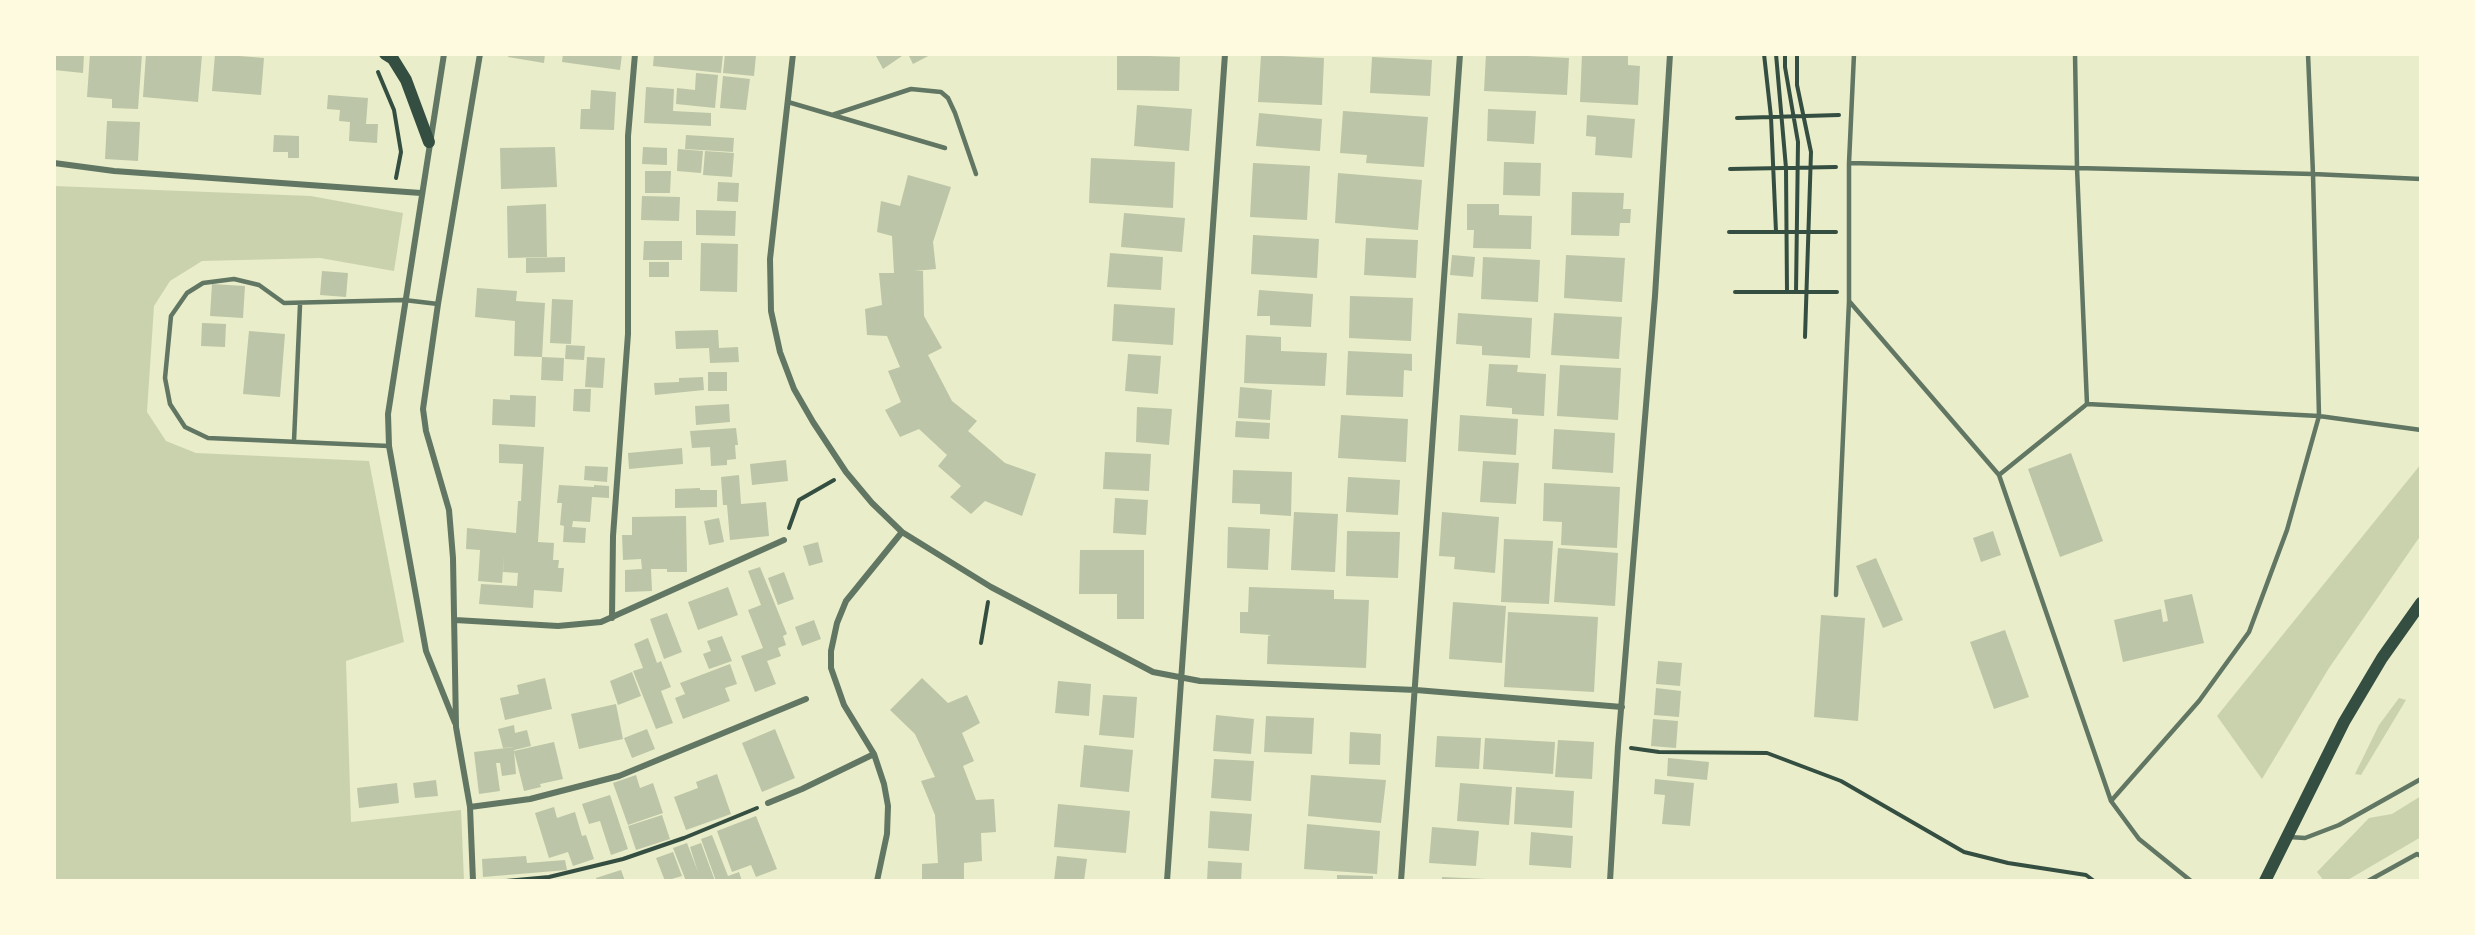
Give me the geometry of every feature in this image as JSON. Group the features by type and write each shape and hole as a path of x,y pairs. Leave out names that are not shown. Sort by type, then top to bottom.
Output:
{"main road":[{"path":"385,54 393,60 406,80 429,142"},
{"path":"2265,881 2344,722 2382,658 2421,603"}],"street":[{"path":"444,54 390,391 389,446 426,651 456,727"},
{"path":"473,881 470,807 456,727 449,510 426,430 423,409 438,304 480,54"},
{"path":"612,618 614,525 628,334 628,136 635,54"},
{"path":"793,54 770,259 771,311 780,352 794,389 846,472 872,503 902,532 992,587 1153,672 1181,678 1416,690 1622,707"},
{"path":"1167,881 1225,54"},
{"path":"1401,881 1460,54"},
{"path":"1610,881 1618,746 1655,296 1670,54"},
{"path":"54,163 114,171 421,193"},
{"path":"877,881 887,834 888,806 880,769 874,754 844,705 831,668 831,651 837,622 846,601 902,532"},
{"path":"454,620 558,626 586,625 612,618 784,540"},
{"path":"470,807 530,799 619,776 807,699"},
{"path":"768,803 874,754"}],"lane":[{"path":"1836,595 1850,301 1849,165 1854,54"},
{"path":"2075,54 2077,168 2087,404"},
{"path":"2111,801 2199,702 2249,632 2287,530 2319,416 2308,54"},
{"path":"832,115 910,89 941,92 948,98 955,113 976,174"},
{"path":"788,102 945,148"},
{"path":"1849,165 2077,168 2421,178"},
{"path":"389,446 208,438 185,426 170,404 165,378 171,316 187,293 203,283 234,279 259,285 284,303 404,300 438,304"},
{"path":"1850,301 1999,475 2111,801 2139,839 2191,881"},
{"path":"294,441 300,304"},
{"path":"1999,475 2087,404 2319,416 2421,430"},
{"path":"2287,837 2305,838 2339,825 2421,779"},
{"path":"2368,881 2417,854 2421,856"}],"path":[{"path":"1764,54 1771,117 1776,232"},
{"path":"1776,54 1786,168 1787,292"},
{"path":"1785,54 1785,67 1798,142 1796,292"},
{"path":"1797,54 1797,85 1811,153 1806,337"},
{"path":"378,72 394,110 401,152 393,191"},
{"path":"1737,118 1851,115"},
{"path":"1730,169 1849,165"},
{"path":"1729,232 1849,232"},
{"path":"1735,292 1850,292"},
{"path":"784,540 799,500 846,472"},
{"path":"981,643 992,587"},
{"path":"1618,746 1659,752 1767,753 1841,781 1964,852 2008,863 2086,875 2094,881"},
{"path":"506,881 549,877 623,859 684,838 768,803"}],"green space":[{"path":"54,186 311,196 403,213 394,271 320,258 202,261 170,281 154,306 147,412 166,441 196,453 369,461 404,642 346,661 351,822 461,810 464,881 54,881"},
{"path":"2421,464 2421,535 2329,668 2262,779 2217,716"},
{"path":"2399,698 2406,700 2361,775 2355,774 2379,725"},
{"path":"2421,796 2421,837 2346,881 2324,881 2317,872 2369,818 2392,814"}],"building":[{"path":"54,54 84,54 83,73 54,70"},
{"path":"90,54 142,54 138,109 112,108 112,99 87,97"},
{"path":"146,54 202,55 198,102 143,97"},
{"path":"215,54 264,58 261,95 212,91"},
{"path":"509,54 545,54 544,63 508,57"},
{"path":"563,54 622,54 620,70 562,62"},
{"path":"654,54 723,54 721,73 653,66"},
{"path":"725,54 756,55 754,76 723,73"},
{"path":"875,54 905,54 883,69"},
{"path":"908,54 932,54 913,64"},
{"path":"1486,54 1569,58 1567,95 1484,91"},
{"path":"1582,54 1628,55 1628,65 1640,66 1638,105 1580,102"},
{"path":"1117,55 1180,57 1179,91 1117,90"},
{"path":"1261,55 1324,58 1322,105 1258,102"},
{"path":"1372,57 1432,60 1430,96 1370,93"},
{"path":"696,73 718,75 715,108 676,104 677,88 695,90"},
{"path":"723,76 750,79 746,110 720,108"},
{"path":"646,87 674,89 673,111 711,113 711,126 644,123"},
{"path":"591,90 616,92 614,130 580,129 581,109 590,109"},
{"path":"328,95 368,98 366,124 378,124 377,143 349,141 350,122 339,121 340,110 327,109"},
{"path":"1137,105 1192,109 1189,151 1134,146"},
{"path":"1488,109 1536,111 1534,144 1487,141"},
{"path":"1343,111 1428,117 1424,167 1366,163 1367,155 1340,153"},
{"path":"1259,113 1322,119 1320,151 1256,146"},
{"path":"1587,115 1635,119 1632,158 1595,155 1596,137 1586,136"},
{"path":"107,121 140,122 138,161 105,159"},
{"path":"274,135 299,136 299,158 288,158 288,152 273,152"},
{"path":"686,135 734,138 733,152 685,149"},
{"path":"555,147 557,187 501,189 500,148"},
{"path":"643,147 667,148 667,165 642,164"},
{"path":"678,149 703,151 701,173 677,171"},
{"path":"705,151 734,153 732,177 703,175"},
{"path":"1091,158 1175,162 1173,208 1089,203"},
{"path":"1504,162 1541,163 1540,196 1503,195"},
{"path":"1253,163 1310,166 1307,220 1250,217"},
{"path":"645,171 671,171 670,193 645,193"},
{"path":"1338,173 1422,180 1418,230 1335,223"},
{"path":"908,175 951,187 933,242 936,269 914,271 923,271 924,316 942,348 928,355 952,401 977,421 968,431 1005,463 1036,474 1022,516 985,501 971,514 950,497 961,486 938,466 947,455 919,429 900,437 885,410 901,402 888,371 900,367 887,336 867,335 865,309 882,305 879,273 894,273 892,236 877,232 881,201 900,206"},
{"path":"718,182 739,183 738,202 717,201"},
{"path":"1572,192 1624,193 1623,209 1631,209 1630,223 1620,223 1619,236 1571,235"},
{"path":"642,196 680,197 679,221 641,220"},
{"path":"546,204 547,257 508,258 507,206"},
{"path":"1467,204 1499,204 1499,215 1532,216 1531,249 1473,248 1474,230 1467,230"},
{"path":"696,210 736,211 735,236 696,235"},
{"path":"1124,213 1185,218 1182,252 1121,247"},
{"path":"1253,235 1319,239 1317,278 1251,274"},
{"path":"1366,238 1418,240 1416,278 1364,275"},
{"path":"644,241 682,241 682,260 643,260"},
{"path":"701,243 738,244 737,292 700,291"},
{"path":"1110,253 1163,257 1161,290 1107,287"},
{"path":"1452,255 1475,257 1473,277 1450,275"},
{"path":"1566,255 1625,258 1622,302 1564,298"},
{"path":"565,257 565,272 526,273 526,258"},
{"path":"1483,257 1540,260 1538,302 1481,299"},
{"path":"649,262 669,262 669,277 649,277"},
{"path":"322,271 348,273 346,297 320,295"},
{"path":"212,284 245,286 243,318 210,316"},
{"path":"477,288 517,291 516,301 545,303 542,357 514,356 515,321 475,317"},
{"path":"1259,290 1313,294 1311,327 1270,325 1270,316 1257,316"},
{"path":"1350,296 1413,298 1411,341 1349,338"},
{"path":"552,299 573,300 571,344 550,343"},
{"path":"1114,304 1175,308 1173,345 1112,341"},
{"path":"1458,313 1532,318 1530,358 1482,355 1482,346 1456,344"},
{"path":"1554,313 1622,317 1619,359 1551,355"},
{"path":"202,323 226,324 225,347 201,346"},
{"path":"718,330 719,348 738,347 739,362 710,363 709,348 676,349 675,331"},
{"path":"249,331 285,334 280,397 243,394"},
{"path":"1246,335 1281,337 1281,351 1327,353 1325,386 1244,383"},
{"path":"566,345 585,346 584,360 565,359"},
{"path":"1348,351 1412,354 1412,371 1404,370 1403,397 1346,395"},
{"path":"1128,354 1161,356 1158,394 1125,391"},
{"path":"542,357 564,358 563,381 541,380"},
{"path":"587,357 605,358 603,388 585,387"},
{"path":"1489,364 1518,365 1517,372 1546,374 1544,416 1512,414 1512,408 1486,406"},
{"path":"1560,365 1621,368 1618,420 1557,416"},
{"path":"708,372 727,372 727,391 708,391"},
{"path":"703,377 704,390 655,395 654,383 679,382 679,378"},
{"path":"1240,387 1272,390 1270,420 1238,418"},
{"path":"574,389 591,389 590,412 573,411"},
{"path":"510,395 536,396 535,427 492,425 493,399 510,400"},
{"path":"729,404 730,422 696,425 695,406"},
{"path":"1137,407 1172,409 1169,445 1136,442"},
{"path":"1341,415 1408,419 1406,462 1338,458"},
{"path":"1460,415 1518,419 1516,455 1458,451"},
{"path":"1236,421 1270,423 1269,439 1235,437"},
{"path":"736,428 738,445 735,445 736,459 727,460 727,465 711,466 710,447 692,448 690,431"},
{"path":"1554,429 1615,433 1613,473 1552,469"},
{"path":"499,444 544,447 538,542 554,543 553,560 559,560 558,568 564,568 562,592 534,590 533,608 479,604 481,584 517,586 518,573 503,572 504,554 502,583 478,581 480,550 466,549 467,528 516,533 523,464 499,463"},
{"path":"682,448 683,464 629,469 628,453"},
{"path":"1105,452 1151,454 1149,491 1103,489"},
{"path":"2071,453 2103,541 2060,557 2028,469"},
{"path":"786,460 788,481 752,485 750,464"},
{"path":"1483,461 1519,463 1516,504 1480,502"},
{"path":"585,466 608,467 607,482 584,480"},
{"path":"1233,470 1292,472 1291,516 1260,514 1260,504 1232,503"},
{"path":"739,475 741,504 766,502 769,536 730,540 727,505 723,505 721,477"},
{"path":"1348,477 1400,480 1398,515 1346,512"},
{"path":"1544,483 1620,487 1617,548 1561,545 1562,522 1543,521"},
{"path":"559,485 609,486 609,498 592,497 590,522 573,521 572,527 586,528 585,543 563,542 564,526 560,525 562,503 557,503"},
{"path":"700,488 700,490 717,490 717,507 675,508 675,489"},
{"path":"1115,498 1148,500 1146,535 1113,533"},
{"path":"1294,512 1338,514 1335,572 1291,570"},
{"path":"1442,512 1499,517 1495,573 1454,569 1455,557 1439,556"},
{"path":"686,516 687,572 651,569 652,591 625,592 625,570 642,569 641,559 623,560 622,535 632,535 632,517"},
{"path":"719,518 724,542 709,545 704,521"},
{"path":"1228,527 1270,529 1268,570 1227,568"},
{"path":"1347,531 1400,532 1398,578 1346,576"},
{"path":"1993,531 2001,555 1981,562 1973,538"},
{"path":"1504,539 1553,541 1549,604 1501,602"},
{"path":"818,542 823,562 809,566 803,546"},
{"path":"1558,548 1618,553 1615,606 1554,602"},
{"path":"1080,550 1144,550 1144,619 1117,619 1117,594 1079,594"},
{"path":"1876,558 1903,620 1883,628 1856,566"},
{"path":"760,567 787,634 783,636 786,645 778,648 781,656 767,661 776,684 755,692 741,656 763,648 748,610 761,605 748,571"},
{"path":"784,572 794,599 778,605 768,578"},
{"path":"728,587 738,615 698,630 688,602"},
{"path":"1249,587 1334,590 1334,599 1369,600 1366,668 1267,664 1268,636 1271,635 1240,633 1240,612 1248,612"},
{"path":"2192,594 2204,643 2123,662 2114,620 2161,609 2163,622 2168,621 2164,600"},
{"path":"1453,602 1506,606 1502,663 1449,659"},
{"path":"1508,612 1598,617 1594,692 1504,687"},
{"path":"667,613 682,652 664,659 650,619"},
{"path":"1821,615 1865,618 1858,721 1814,717"},
{"path":"814,620 821,639 802,646 795,627"},
{"path":"2005,630 2029,697 1994,709 1970,642"},
{"path":"722,636 732,661 709,669 703,654 711,651 707,641"},
{"path":"648,638 657,663 661,661 671,687 661,691 673,723 656,729 633,671 643,668 634,644"},
{"path":"1658,661 1682,663 1680,686 1656,684"},
{"path":"730,664 737,684 725,688 730,701 683,719 675,698 685,694 680,683"},
{"path":"632,672 641,696 618,705 610,681"},
{"path":"545,678 552,709 505,720 500,698 519,694 517,685"},
{"path":"922,678 948,703 967,695 980,723 962,733 974,761 963,766 976,800 994,799 996,832 981,833 982,861 964,863 964,881 922,881 922,864 938,863 935,815 921,781 935,777 915,734 890,710"},
{"path":"1058,681 1091,684 1089,716 1055,713"},
{"path":"1656,688 1681,691 1679,717 1654,715"},
{"path":"1103,695 1137,697 1134,738 1099,735"},
{"path":"616,704 623,739 579,749 571,714"},
{"path":"1216,715 1254,719 1251,754 1213,751"},
{"path":"1266,716 1314,718 1312,754 1264,752"},
{"path":"1653,719 1678,721 1676,748 1651,746"},
{"path":"514,725 515,733 527,730 531,746 514,750 516,774 502,776 500,763 496,763 500,791 479,794 474,752 514,747 503,748 498,729"},
{"path":"647,729 655,749 632,758 624,738"},
{"path":"775,729 795,778 762,792 742,743"},
{"path":"1350,732 1381,734 1380,765 1349,764"},
{"path":"1437,736 1481,738 1479,769 1435,767"},
{"path":"1485,738 1555,742 1553,774 1483,769"},
{"path":"1558,740 1594,742 1592,779 1555,777"},
{"path":"554,742 563,779 540,784 541,787 524,791 514,751"},
{"path":"1084,745 1133,750 1129,792 1080,787"},
{"path":"1668,758 1709,762 1707,780 1667,776"},
{"path":"1214,759 1254,761 1251,801 1211,798"},
{"path":"717,774 731,814 686,830 674,797 698,788 696,782"},
{"path":"636,775 640,788 653,783 663,813 628,825 613,783"},
{"path":"1311,775 1386,780 1381,823 1308,816"},
{"path":"1655,779 1694,783 1690,826 1662,824 1665,795 1654,794"},
{"path":"436,780 438,796 415,798 413,783"},
{"path":"397,783 399,803 359,808 357,788"},
{"path":"1460,783 1512,787 1509,825 1457,821"},
{"path":"1516,787 1574,791 1572,828 1514,824"},
{"path":"610,795 628,849 611,855 600,821 589,824 582,804"},
{"path":"1058,804 1130,811 1126,853 1054,847"},
{"path":"554,807 557,818 575,812 582,836 586,835 594,859 573,866 568,852 549,858 535,813"},
{"path":"1210,811 1252,814 1249,851 1208,848"},
{"path":"662,815 670,839 636,850 628,826"},
{"path":"756,816 777,869 756,877 751,865 732,872 717,831"},
{"path":"1307,824 1380,831 1377,874 1304,869"},
{"path":"1432,827 1479,831 1476,866 1429,863"},
{"path":"1531,832 1573,836 1571,868 1529,865"},
{"path":"712,835 728,876 739,872 742,881 716,881 701,839"},
{"path":"687,843 698,872 690,847 701,843 715,881 686,881 673,848"},
{"path":"673,852 682,876 665,881 656,858"},
{"path":"526,856 527,863 565,860 567,870 483,877 482,859"},
{"path":"1057,856 1087,859 1084,881 1054,881"},
{"path":"1208,861 1242,863 1241,881 1207,881"},
{"path":"621,870 625,881 597,881 596,878"},
{"path":"1337,875 1373,876 1373,881 1337,881"},
{"path":"1442,877 1487,879 1486,881 1442,881"}]}
